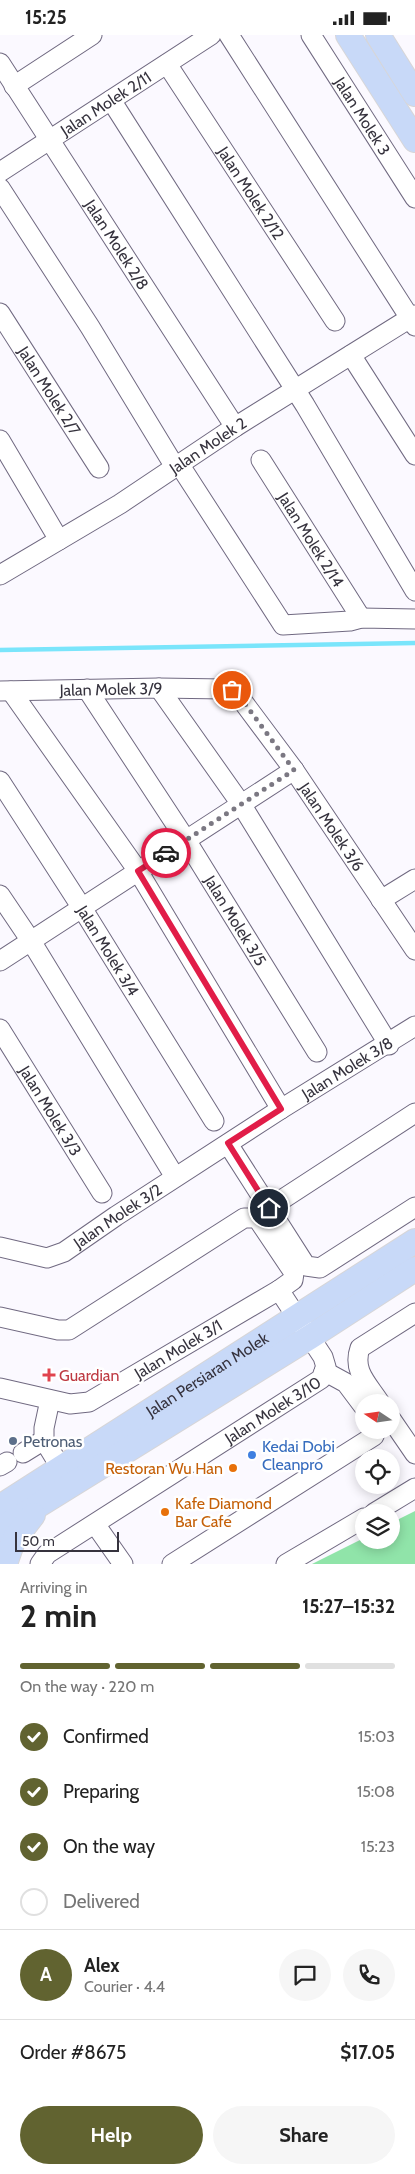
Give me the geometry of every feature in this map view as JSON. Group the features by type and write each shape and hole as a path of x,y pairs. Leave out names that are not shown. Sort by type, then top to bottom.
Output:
{"main road":[{"path":"348,35 415,140"},
{"path":"378,35 414,92"},
{"name":"Jalan Persiaran Molek","path":"4,1503 415,1241"},
{"name":"Jalan Persiaran Molek","path":"0,1529 310,1337 415,1269"},
{"path":"5,1564 13,1541 47,1499"}],"street":[{"path":"14,86 92,35"},
{"name":"Jalan Molek 2/11","path":"0,172 211,35"},
{"path":"229,35 413,320"},
{"name":"Jalan Molek 3","path":"311,35 415,198"},
{"name":"Jalan Molek 2/8","path":"0,63 235,427"},
{"name":"Jalan Molek 2/12","path":"167,64 335,321"},
{"path":"111,100 296,391 415,591"},
{"path":"0,188 177,465 283,625 350,621 361,617 415,619"},
{"name":"Jalan Molek 2/7","path":"0,313 99,468"},
{"name":"Jalan Molek 2","path":"0,575 120,504 235,427 296,391 351,355 413,320"},
{"path":"351,355 415,455"},
{"path":"0,440 59,540"},
{"name":"Jalan Molek 2/14","path":"261,459 361,617"},
{"path":"159,688 241,804 388,1045"},
{"name":"Jalan Molek 3/9","path":"5,691 159,688 224,689"},
{"name":"Jalan Molek 3/5","path":"87,689 186,840 317,1052"},
{"name":"Jalan Molek 3/6","path":"224,689 237,693 294,770 414,947"},
{"path":"5,691 138,871 281,1109"},
{"path":"0,961 294,770"},
{"name":"Jalan Molek 3/4","path":"0,781 82,908 214,1121"},
{"path":"382,900 415,879"},
{"path":"0,895 31,941 175,1177"},
{"name":"Jalan Molek 3/8","path":"228,1143 388,1045 415,1026"},
{"name":"Jalan Molek 3/3","path":"0,1029 102,1193"},
{"path":"269,1208 415,1113"},
{"path":"228,1143 306,1266 320,1268 415,1207"},
{"name":"Jalan Molek 3/2","path":"0,1247 47,1258 64,1252 228,1143"},
{"name":"Jalan Molek 3/10","path":"0,1317 58,1330 69,1330 244,1218 256,1218 294,1273 286,1285 297,1317 323,1357 326,1367 321,1379 46,1555 40,1564"},
{"name":"Jalan Molek 3/1","path":"0,1388 70,1404 89,1402 286,1285"},
{"path":"374,1394 356,1367 356,1358 360,1348 412,1321"},
{"path":"324,1371 340,1378 355,1395"},
{"path":"50,1400 44,1428 44,1441 61,1468 73,1474 88,1473"},
{"path":"400,1432 415,1454"},
{"path":"172,1564 369,1439"},
{"path":"10,1460 44,1441"},
{"path":"389,1504 415,1488"},
{"path":"286,1564 355,1523"},
{"path":"95,1524 123,1564"}],"green space":[{"path":"415,1511 415,1564 312,1564 355,1542 355,1549 400,1549 400,1518"}],"waterway":[{"path":"0,650 415,643"}],"way so far":[{"path":"166,853 294,770 237,693 232,690"}],"place":[{"name":"Guardian","path":"49,1375"},
{"name":"Petronas","path":"13,1441"},
{"name":"Kedai Dobi Cleanpro","path":"252,1455"},
{"name":"Restoran Wu Han","path":"233,1468"},
{"name":"Kafe Diamond Bar Cafe","path":"165,1512"}],"route":[{"path":"166,853 138,871 281,1109 228,1143 269,1208"}]}
